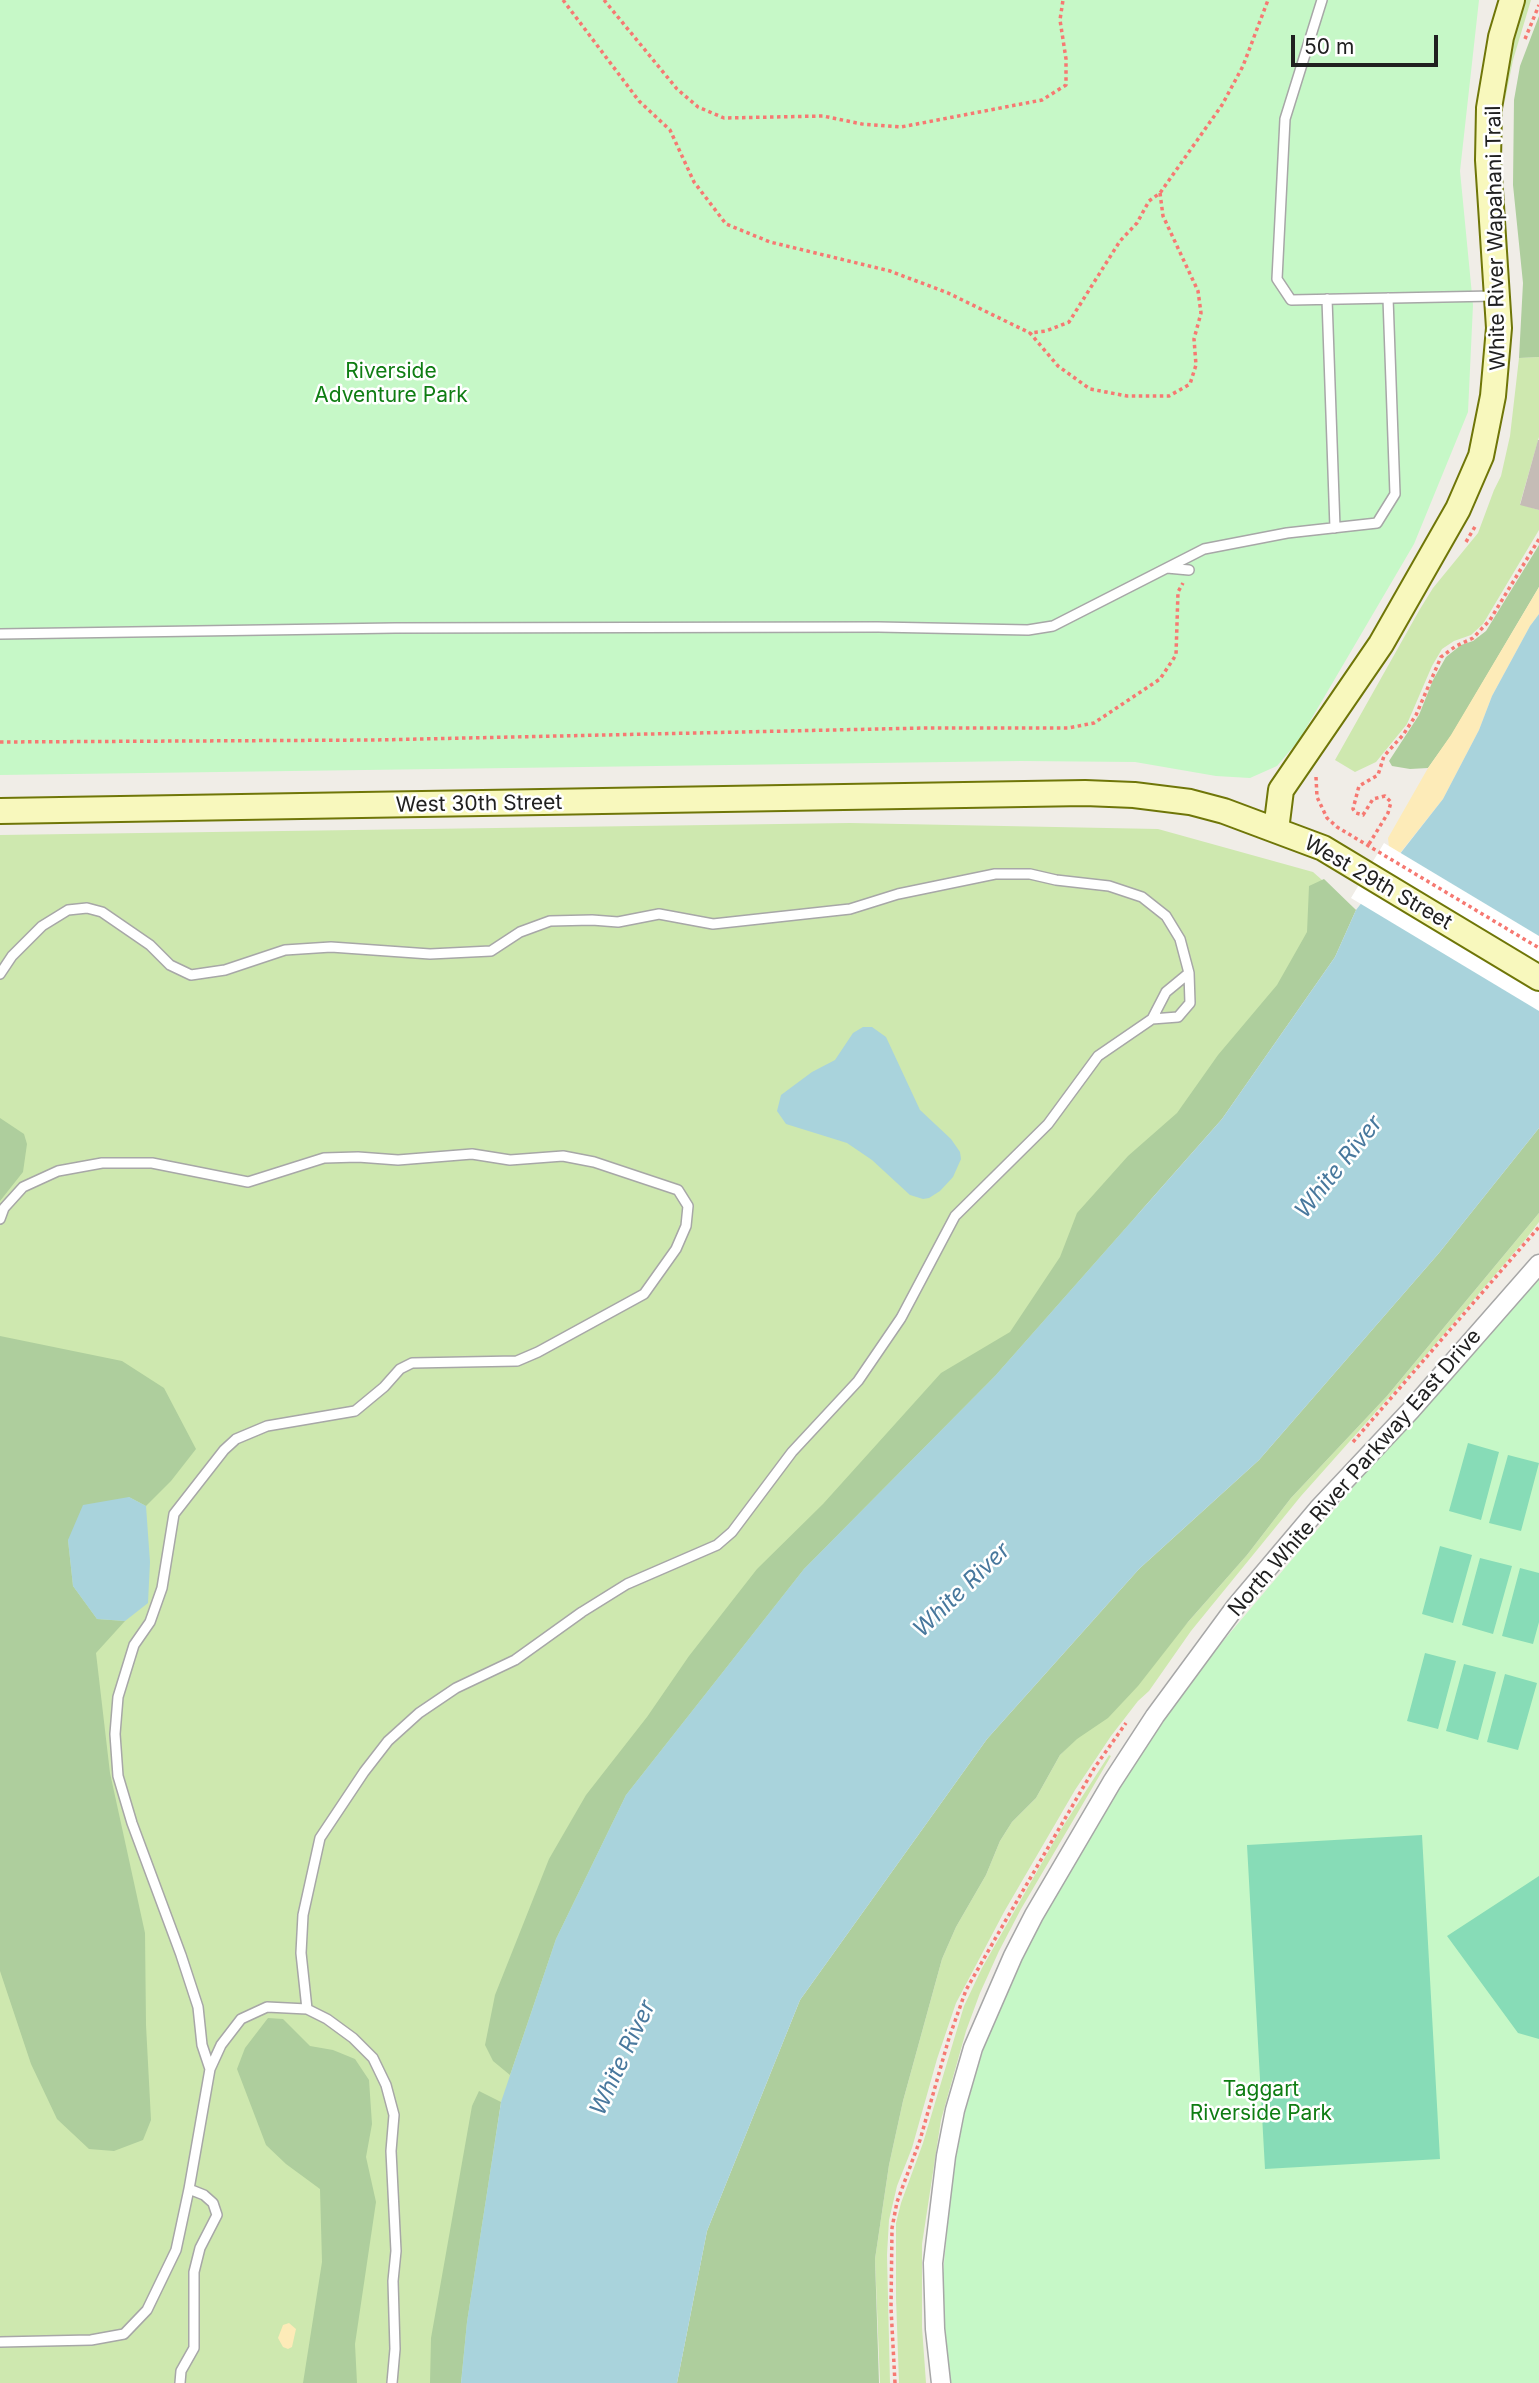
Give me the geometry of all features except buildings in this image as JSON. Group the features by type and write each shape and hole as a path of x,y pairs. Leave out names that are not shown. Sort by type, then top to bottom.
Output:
{"main road":[{"path":"1276,830 1281,790 1381,644 1458,509 1475,474 1484,446 1496,372 1499,328 1489,160 1489,108 1501,37 1513,0"},
{"name":"West 29th Street","path":"958,796 1134,794 1190,802 1244,817 1323,848 1539,978"},
{"name":"West 30th Street","path":"0,811 958,796"}],"street":[{"name":"North White River Parkway East Drive","path":"941,2383 935,2329 933,2263 939,2200 955,2110 972,2048 1034,1915 1112,1782 1163,1705 1236,1606 1318,1509 1404,1418 1539,1264"}],"lane":[{"path":"1321,0 1285,119 1277,279 1291,300 1496,296"},
{"path":"0,634 395,628 878,627 1028,630 1053,626 1204,549 1287,533 1377,523 1395,495 1388,298"},
{"path":"1327,299 1335,528"},
{"path":"1165,568 1189,570"},
{"path":"0,974 12,956 42,926 68,910 87,908 102,912 124,926 150,945 170,965 191,975 225,970 285,950 331,947 430,954 491,951 520,932 550,921 618,922 659,914 713,924 850,909 898,894 995,874 1030,874 1109,886 1143,897 1166,916 1180,939 1189,973 1190,1003 1178,1017 1152,1020 1098,1056 1048,1124 955,1216 901,1318 866,1370 792,1452 732,1532 717,1545 627,1584 515,1660 456,1688 388,1741 320,1838 303,1915 301,1953 307,2008"},
{"path":"1152,1020 1166,992 1189,973"},
{"path":"0,1219 4,1208 23,1187 58,1171 102,1163 152,1163 248,1182 324,1157 398,1160 472,1154 510,1160 563,1156 594,1162 678,1190 688,1206 686,1226 676,1249 644,1294 517,1361 412,1363 400,1369 384,1387 355,1411 267,1426 236,1439 224,1450 174,1514 162,1588 150,1622 134,1645 118,1697 115,1734 118,1776 132,1823 198,2007 202,2045 210,2068"},
{"path":"0,2342 91,2340 124,2334 147,2310 176,2250 210,2068 221,2045 241,2019 267,2007 307,2008 353,2038 373,2058 386,2085 394,2115 391,2151 396,2252 393,2281 395,2348 392,2383"},
{"path":"180,2383 181,2371 194,2348 194,2272 200,2248 217,2216 213,2203 204,2195 189,2189"}],"path":[{"path":"563,0 639,101 670,131 694,182 726,224 771,242 890,271 947,293 1030,333 1058,366 1090,389 1127,396 1169,396 1189,384 1196,365 1194,339 1201,313 1198,290 1163,216 1160,193"},
{"path":"604,0 677,89 698,107 724,118 823,116 862,124 901,127 1042,100 1066,85 1066,59 1060,20 1063,0"},
{"path":"1030,333 1046,331 1069,322 1120,241 1137,223 1149,201 1160,193 1222,105 1243,66 1268,0"},
{"path":"1524,41 1539,5"},
{"path":"1464,544 1478,522"},
{"path":"1369,844 1388,813 1391,802 1385,796 1373,799 1363,815 1356,813 1353,809 1359,786 1378,775 1384,756 1403,736 1416,715 1441,657 1473,638 1490,620 1539,539"},
{"path":"0,742 389,740 925,728 1068,728 1094,723 1160,679 1176,655 1178,592 1189,570"},
{"path":"1316,770 1317,797 1327,818 1539,948"}],"green space":[{"name":"Riverside Adventure Park","path":"0,0 1479,0 1460,171 1473,305 1468,412 1414,544 1299,740 1277,766 1250,778 1216,776 1135,762 1021,761 0,775"},
{"path":"1525,0 1531,0 1513,60 1504,105 1511,52"},
{"path":"1539,16 1539,357 1519,358 1523,283 1513,185 1514,100 1520,66"},
{"path":"1539,357 1539,437 1520,504 1539,510 1539,530 1483,624 1471,635 1442,649 1407,724 1376,762 1355,772 1335,760 1433,588 1478,533 1501,476 1510,436 1519,358"},
{"path":"1539,545 1539,587 1451,736 1428,768 1392,766 1389,761 1419,715 1446,657 1486,631"},
{"path":"850,823 1158,829 1313,872 1356,910 501,2102 461,2383 0,2383 0,835"},
{"path":"1324,879 1356,910 1335,957 1222,1119 995,1376 804,1569 626,1795 556,1939 510,2075 493,2061 485,2045 495,1995 549,1859 586,1795 757,1569 823,1504 941,1373 1010,1332 1060,1257 1077,1213 1128,1156 1177,1113 1218,1055 1277,985 1307,932 1309,886"},
{"path":"0,1118 24,1134 27,1144 23,1172 0,1201"},
{"path":"1539,1128 1539,1213 1387,1396 1291,1498 1138,1686 1108,1718 1077,1739 1060,1755 1036,1798 1012,1822 1000,1841 986,1875 956,1927 942,1959 903,2101 889,2165 875,2259 879,2383 677,2383 707,2231 800,2000 987,1739 1139,1569 1259,1460 1439,1253"},
{"path":"1539,1213 1539,1222 1525,1240 1301,1496 1191,1631 1149,1691 1111,1736 1075,1790 1004,1912 956,2003 912,2148 897,2186 889,2220 887,2255 890,2383 880,2383 875,2259 889,2165 903,2101 942,1959 956,1927 986,1875 1000,1841 1012,1822 1036,1798 1060,1755 1188,1622 1247,1555 1291,1498 1387,1396"},
{"name":"Taggart Riverside Park","path":"1539,1267 1539,2383 950,2383 945,2346 943,2273 953,2171 965,2112 979,2063 994,2017 1027,1941 1119,1787 1197,1672"},
{"path":"0,1336 122,1361 164,1388 196,1449 171,1481 146,1506 129,1497 68,1540 73,1586 97,1619 125,1621 96,1653 110,1773 145,1933 151,2120 143,2140 114,2151 89,2149 57,2119 31,2064 0,1971"},
{"path":"1468,1443 1499,1452 1481,1520 1449,1511"},
{"path":"1508,1455 1539,1463 1521,1531 1489,1523"},
{"path":"1440,1546 1472,1555 1453,1623 1422,1614"},
{"path":"1480,1558 1512,1566 1493,1634 1462,1625"},
{"path":"1520,1568 1539,1573 1539,1622 1533,1644 1502,1636"},
{"path":"1425,1653 1456,1661 1438,1729 1407,1721"},
{"path":"1464,1664 1496,1672 1478,1740 1446,1731"},
{"path":"1505,1674 1537,1683 1518,1750 1487,1742"},
{"path":"1109,1755 1111,1756 999,1951 966,2031 941,2120 922,2244 922,2327 926,2383 899,2383 896,2223 964,2006 982,1968 1060,1831"},
{"path":"1422,1835 1440,2159 1265,2169 1247,1845"},
{"path":"1539,1876 1539,2039 1518,2033 1447,1936"},
{"path":"268,2018 283,2019 310,2046 333,2050 355,2059 369,2080 372,2124 366,2157 376,2202 355,2344 357,2383 303,2383 322,2262 320,2189 266,2145 237,2069 245,2048"},
{"path":"479,2091 501,2102 467,2322 461,2383 430,2383 431,2338 472,2106"}],"sand":[{"path":"1539,587 1539,614 1492,696 1479,730 1443,799 1400,853 1389,847 1388,838 1428,768 1451,735"},
{"path":"289,2323 296,2329 292,2347 288,2349 283,2347 278,2338 283,2325"}],"water":[{"name":"White River","path":"1539,614 1539,1128 1439,1253 1259,1460 1139,1569 987,1739 800,2000 707,2231 677,2383 461,2383 467,2322 501,2102 556,1939 626,1795 804,1569 995,1376 1222,1119 1335,957 1356,910 1443,799 1479,730 1492,696"},
{"path":"863,1027 872,1027 886,1037 920,1110 951,1139 960,1152 961,1159 953,1177 929,1198 910,1195 872,1160 847,1143 786,1124 777,1111 781,1095 812,1072 835,1060 853,1033"},
{"path":"129,1497 146,1506 150,1562 148,1603 125,1621 97,1619 73,1586 68,1540 83,1505"}],"pier":[{"path":"1384,843 1539,936 1539,1011 1351,898"}]}
